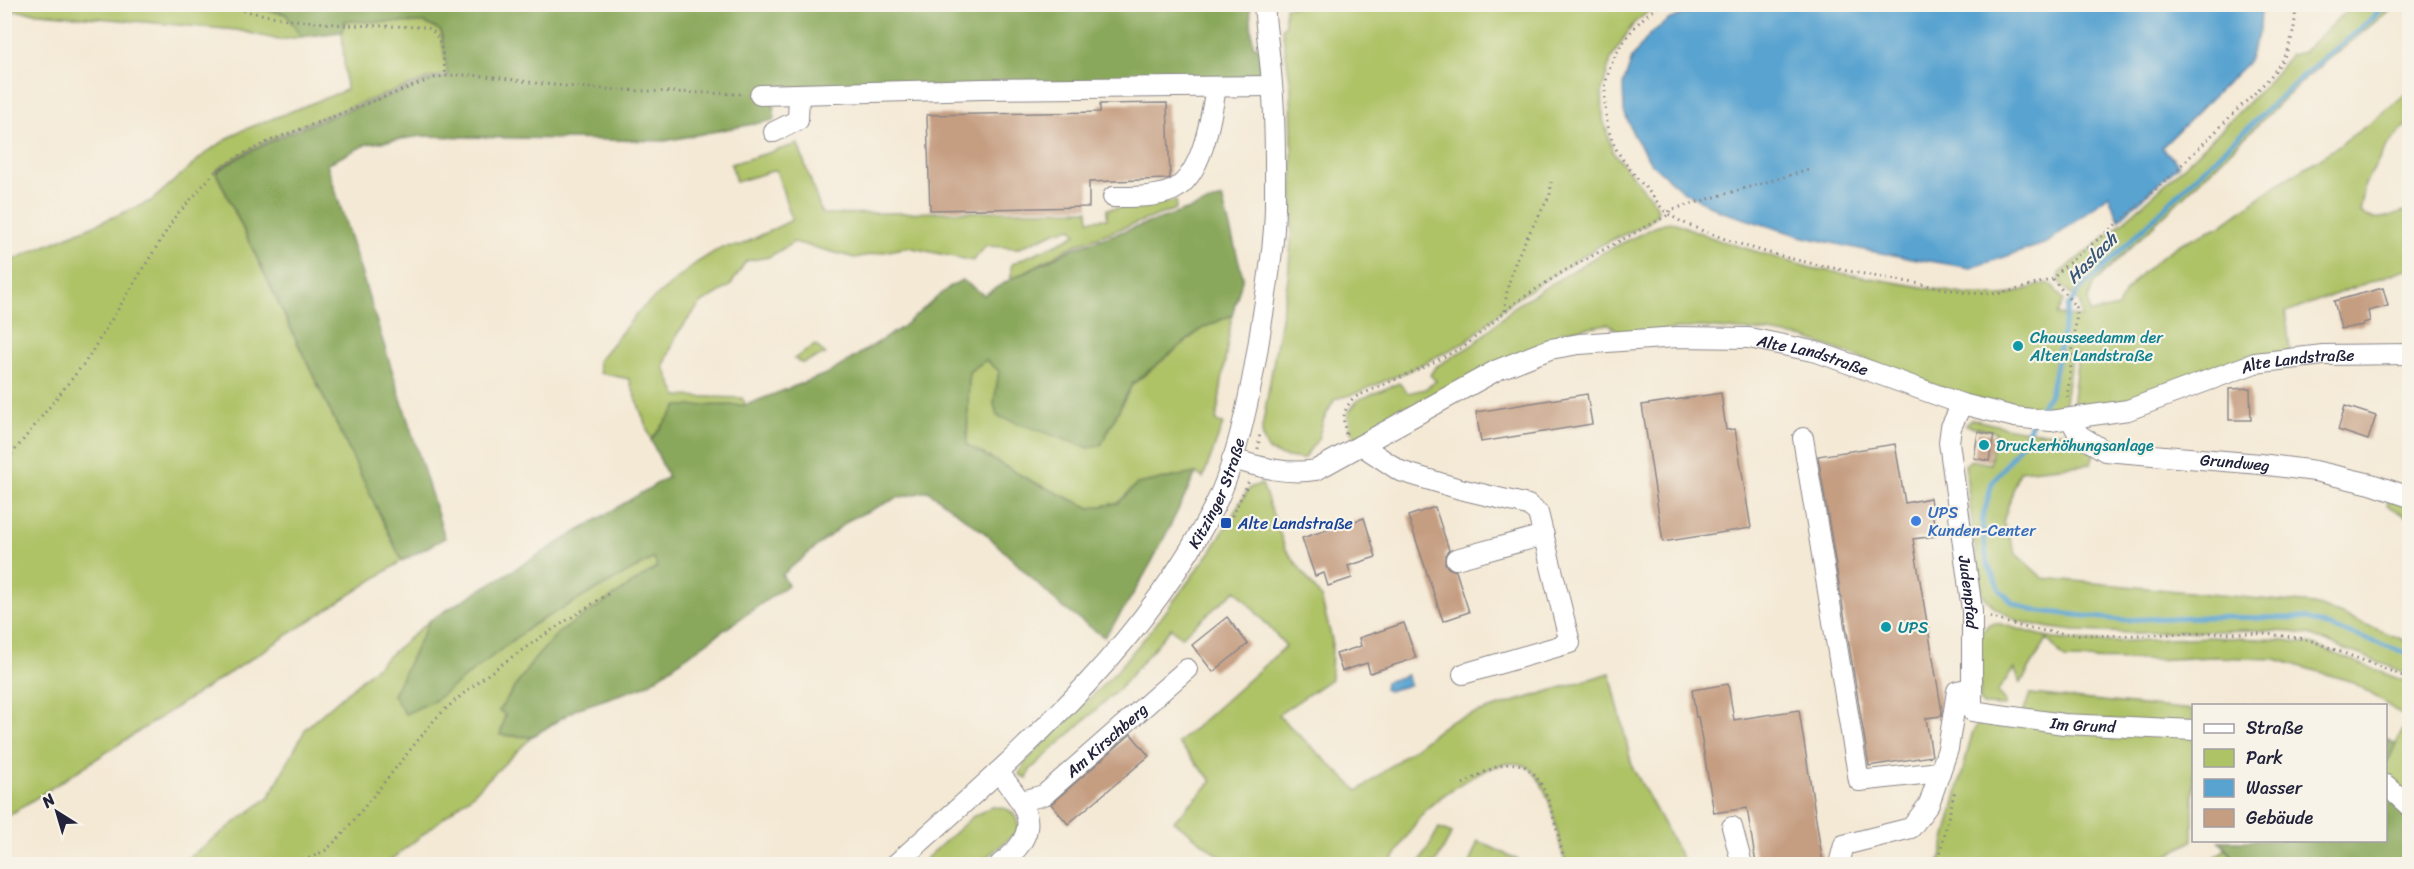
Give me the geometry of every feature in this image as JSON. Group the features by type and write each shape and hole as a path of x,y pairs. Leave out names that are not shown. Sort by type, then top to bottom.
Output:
{"street":[{"name":"Kitzinger Straße","path":"896,864 998,772 1089,684 1131,634 1189,550 1216,504 1232,459 1257,359 1271,263 1275,210 1272,86 1264,4"},
{"path":"760,95 1272,86"},
{"path":"1113,197 1145,196 1172,190 1185,181 1197,162 1210,123 1216,87"},
{"path":"774,132 802,124 800,94"},
{"name":"Alte Landstraße","path":"1232,459 1266,469 1303,472 1316,470 1497,370 1550,349 1578,344 1677,337 1749,338 1817,352 1962,404 2015,417 2050,421 2071,420 2128,410 2255,363 2323,355 2409,354"},
{"name":"Judenpfad","path":"1962,404 1951,427 1949,442 1972,610 1972,711"},
{"name":"Grundweg","path":"2071,420 2079,435 2105,451 2315,471 2371,484 2409,498"},
{"path":"1803,438 1859,781 1940,772"},
{"path":"1357,447 1400,471 1460,489 1528,505 1538,513 1570,643 1463,674"},
{"path":"1456,560 1544,535"},
{"name":"Am Kirschberg","path":"1022,801 1044,795 1187,669"},
{"path":"1839,864 1844,845 1911,828 1929,804 1948,749 1957,691 1972,688"},
{"name":"Im Grund","path":"1972,711 2064,724 2192,730"},
{"path":"998,772 1022,801 1027,819 1027,837 1016,852 1000,864"},
{"path":"2387,787 2409,807"},
{"path":"1732,827 1742,864"}],"path":[{"path":"208,4 287,19 333,24 426,27 433,30 439,38 446,75"},
{"path":"1663,4 1653,9 1636,24 1615,56 1605,87 1605,117 1619,156 1668,215 1742,245 1786,258 1967,294 1997,294 2053,279 2060,270 2115,226 2182,165 2274,72 2294,35 2295,4"},
{"path":"4,464 86,361 175,217 215,172 239,156 281,136 446,75 480,76 545,84 760,95"},
{"path":"1357,447 1342,419 1353,398 1465,346 1505,311 1564,271 1668,215 1670,210 1808,170"},
{"path":"1505,311 1505,290 1510,272 1550,195 1551,182"},
{"path":"2053,279 2076,308 2075,346 2067,401 2071,420"},
{"path":"298,864 326,850 341,836 435,718 451,703 524,648 611,592"},
{"path":"1972,610 2005,622 2058,633 2134,636 2255,633 2301,638 2409,679"},
{"path":"2409,702 2406,706 2409,714"},
{"path":"1462,784 1492,767 1512,763 1529,767 1541,783 1550,806 1566,864"},
{"path":"2393,864 2409,859"}],"green space":[{"path":"5,4 247,5 286,14 301,37 279,40 237,30 5,10"},
{"path":"951,4 995,8 1250,8 1253,45 1258,48 1261,84 772,92 775,120 665,141 422,136 367,144 327,164 445,538 402,561 216,172 267,143 294,131 434,79 448,77 441,31 425,23 344,21 342,32 301,37 286,14 247,5"},
{"path":"1354,4 1657,5 1634,23 1624,38 1611,59 1602,90 1603,119 1613,152 1656,204 1658,210 1647,224 1599,246 1511,302 1466,342 1406,372 1354,394 1335,399 1324,418 1318,439 1303,459 1280,456 1265,445 1262,428 1288,278 1293,215 1291,87 1282,28 1285,26 1285,7"},
{"path":"2353,5 2396,5 2305,79 2094,283 2088,300 2090,313 2118,307 2125,292 2142,273 2166,253 2220,226 2373,121 2409,91 2409,123 2387,146 2365,184 2360,213 2378,218 2409,209 2409,268 2286,312 2290,352 2116,406 2072,408 2078,355 2072,354 2064,408 2055,410 2022,405 2018,410 1979,401 1805,338 1769,332 1700,327 1623,334 1608,324 1560,332 1546,346 1355,438 1350,430 1348,413 1358,400 1399,383 1408,393 1425,389 1436,381 1430,375 1435,367 1474,344 1516,305 1602,253 1663,223 1673,222 1718,240 1811,268 1969,295 2004,296 2047,283 2053,286 2064,301 2057,315 2082,317 2080,303 2060,283 2059,273 2144,204 2258,93 2291,54 2305,50"},
{"path":"344,21 425,23 441,31 449,74 433,77 293,129 240,155 215,171 402,561 5,818 5,263 151,201 207,152 238,132 346,90 342,32"},
{"path":"798,144 822,214 1088,210 1089,220 1107,219 1107,209 1176,201 1176,209 1075,245 1011,279 1011,265 1076,234 1072,228 1055,232 1019,248 986,246 973,261 908,247 855,258 794,242 769,257 746,261 730,286 700,304 677,334 664,366 677,396 742,398 746,405 678,406 651,440 629,379 600,373 598,361 639,311 696,263 722,247 739,246 792,220 776,170 736,182 731,164"},
{"path":"1222,198 1243,277 1232,315 1203,328 1132,384 1101,445 1089,448 997,416 994,404 999,371 986,360 969,372 967,445 1031,481 1090,508 1118,503 1137,484 1196,473 1143,578 1104,637 1062,607 986,534 928,491 897,498 849,520 782,575 788,585 645,686 576,709 532,737 500,735 505,715 499,710 533,661 558,633 657,567 654,558 534,624 434,701 405,714 393,695 430,620 668,477 651,440 678,406 746,405 831,372 901,328 949,287 962,280 984,295 1074,248"},
{"path":"1232,315 1216,421 1223,424 1203,478 1196,473 1137,484 1118,503 1090,508 1031,481 967,445 969,372 986,360 999,371 994,404 1101,445 1132,385 1203,328"},
{"path":"815,345 826,354 802,363 794,359"},
{"path":"1971,419 2032,431 2068,432 2094,453 2091,464 2019,471 2003,522 2016,554 2043,578 2314,604 2409,642 2409,674 2309,635 2291,632 2252,630 2135,633 2075,631 2018,621 1995,608 1984,596 1979,580 1965,465 1971,460 1990,464 1996,432 1965,425"},
{"path":"1262,484 1285,548 1321,597 1332,640 1331,679 1278,715 1358,791 1450,721 1610,673 1632,766 1685,864 1566,864 1549,803 1539,780 1531,770 1521,764 1508,764 1477,775 1434,802 1416,822 1390,864 1230,864 1174,821 1212,781 1178,743 1286,646 1236,590 1181,637 1171,628 1120,688 1030,770 1027,779 1019,774 1027,760 1116,672 1161,618 1211,551 1246,493 1251,487"},
{"path":"2389,498 2409,503 2409,518 2387,505"},
{"path":"654,558 657,567 558,633 533,661 499,710 505,715 500,735 532,737 472,795 386,864 180,864 269,797 306,728 430,620 393,695 434,701 534,624"},
{"path":"1997,623 2054,639 2109,642 2208,637 2285,640 2313,645 2409,683 2409,807 2387,786 2387,763 2408,719 2353,682 2275,659 2213,657 2151,660 2065,659 2047,639 2021,683 2014,669 1999,689 1998,693 2005,702 2005,706 1983,705 1980,701 1979,635 1989,624"},
{"path":"2030,694 2192,710 2192,726 2022,715"},
{"path":"1986,720 2192,734 2192,841 2153,864 1939,864 1972,734 1977,724"},
{"path":"2387,740 2396,744 2387,763"},
{"path":"2387,786 2409,807 2409,864 2239,864 2220,842 2387,842"},
{"path":"991,807 1009,810 1015,816 1019,826 1015,834 978,864 920,864 972,817"},
{"path":"1439,828 1452,833 1435,864 1419,864"},
{"path":"1478,841 1527,864 1469,864"},
{"path":"2226,849 2239,864 2203,864"}],"water":[{"path":"2261,4 2260,30 2247,63 2162,147 2179,165 2118,220 2109,195 2047,243 1971,268 1869,251 1800,236 1720,211 1684,192 1651,163 1633,134 1624,111 1623,85 1632,58 1650,34 1670,19 1711,5"},
{"path":"1407,675 1410,685 1388,691 1384,689 1385,682"}],"building":[{"path":"1167,103 1170,178 1089,182 1089,207 930,210 927,115 1100,112 1100,104"},
{"path":"2383,288 2388,306 2368,311 2370,321 2363,325 2341,329 2334,301"},
{"path":"2250,388 2251,420 2229,420 2229,389"},
{"path":"1721,393 1726,430 1735,429 1751,528 1663,542 1642,405"},
{"path":"1587,394 1592,424 1481,442 1476,412"},
{"path":"2345,406 2376,416 2368,440 2338,430"},
{"name":"Druckerhöhungsanlage","path":"1978,432 1994,435 1989,461 1974,458"},
{"name":"UPS","path":"1895,444 1905,503 1930,498 1936,536 1913,539 1942,712 1941,716 1926,718 1932,756 1869,766 1818,456"},
{"path":"1435,507 1449,550 1445,555 1445,563 1448,568 1456,571 1469,612 1443,621 1408,516"},
{"path":"1364,518 1376,557 1348,566 1352,578 1328,586 1324,573 1315,576 1302,538"},
{"path":"1227,617 1248,644 1213,672 1192,645"},
{"path":"1404,623 1416,658 1370,673 1367,663 1342,671 1336,654 1361,646 1359,638"},
{"path":"1728,684 1734,720 1799,710 1823,864 1756,864 1747,808 1714,813 1692,690"},
{"path":"1131,734 1149,756 1068,824 1051,804"}],"waterway":[{"name":"Haslach","path":"2036,414 2050,394 2068,307 2078,292 2206,167 2302,77 2374,17 2384,4"},
{"name":"Haslach","path":"2032,423 2024,440 1992,483 1982,521 1987,563 2000,590 2012,602 2031,610 2121,620 2194,617 2304,618 2410,654"}],"place":[{"name":"Chausseedamm der Alten Landstraße","path":"2018,346"},
{"name":"Druckerhöhungsanlage","path":"1984,445"},
{"name":"UPS Kunden-Center","path":"1916,521"},
{"name":"Alte Landstraße","path":"1226,523"},
{"name":"UPS","path":"1886,627"}]}
